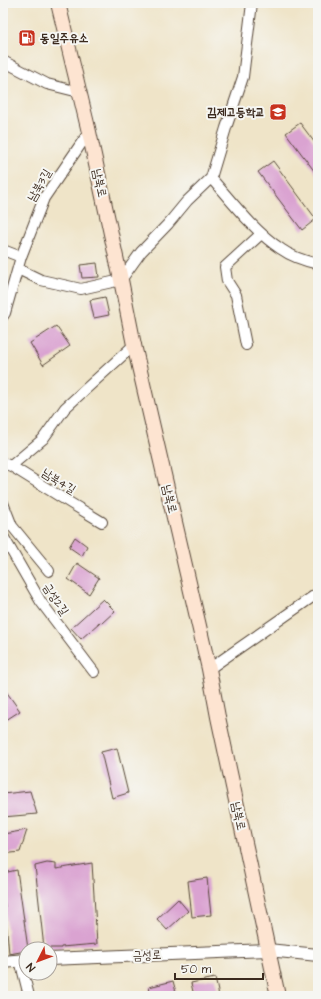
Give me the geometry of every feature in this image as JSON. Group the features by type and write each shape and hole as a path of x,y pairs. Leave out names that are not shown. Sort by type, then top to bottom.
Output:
{"main road":[{"name":"남북로","path":"58,3 89,132 122,280 134,344 209,669 278,996"}],"street":[{"path":"18,269 41,280 81,289 122,280 141,252 168,224 187,201 211,178 243,77 252,3"},
{"path":"3,61 47,84 79,92"},
{"name":"남북3길","path":"3,316 21,257 44,198 89,132"},
{"path":"211,178 261,234 282,250 305,261 318,264"},
{"path":"246,345 236,295 227,282 225,267 261,234"},
{"path":"3,250 21,257"},
{"path":"7,465 43,439 65,408 134,344"},
{"name":"남북4길","path":"7,465 102,522"},
{"path":"3,503 12,526 49,571"},
{"name":"금성2길","path":"3,536 41,602 94,672"},
{"path":"209,669 318,593"},
{"name":"금성로","path":"58,959 268,950 318,955"},
{"path":"3,962 18,960"},
{"path":"26,981 29,996"}],"building":[{"path":"300,123 318,147 318,176 286,133"},
{"path":"273,161 316,219 302,230 258,172"},
{"path":"97,263 99,277 82,278 80,265"},
{"path":"105,297 109,315 94,318 90,300"},
{"path":"56,326 70,346 43,365 30,343"},
{"path":"75,537 87,546 82,556 69,547"},
{"path":"77,563 99,578 89,594 68,579"},
{"path":"103,599 115,611 81,639 71,628"},
{"path":"3,687 20,711 3,722"},
{"path":"117,748 128,793 112,798 101,752"},
{"path":"30,791 37,814 3,817 3,794"},
{"path":"27,830 20,852 3,854 3,834"},
{"path":"47,863 56,864 56,869 92,863 97,944 58,948 58,941 43,941 35,866"},
{"path":"17,870 27,941 18,941 18,952 9,954 3,884 3,873"},
{"path":"207,878 211,915 192,917 188,881"},
{"path":"178,899 188,911 167,930 157,919"},
{"path":"215,978 219,996 194,996 191,983"},
{"path":"173,981 177,996 151,996 149,987"}],"place":[{"name":"동일주유소","path":"27,38"},
{"name":"김제고등학교","path":"278,112"}]}
